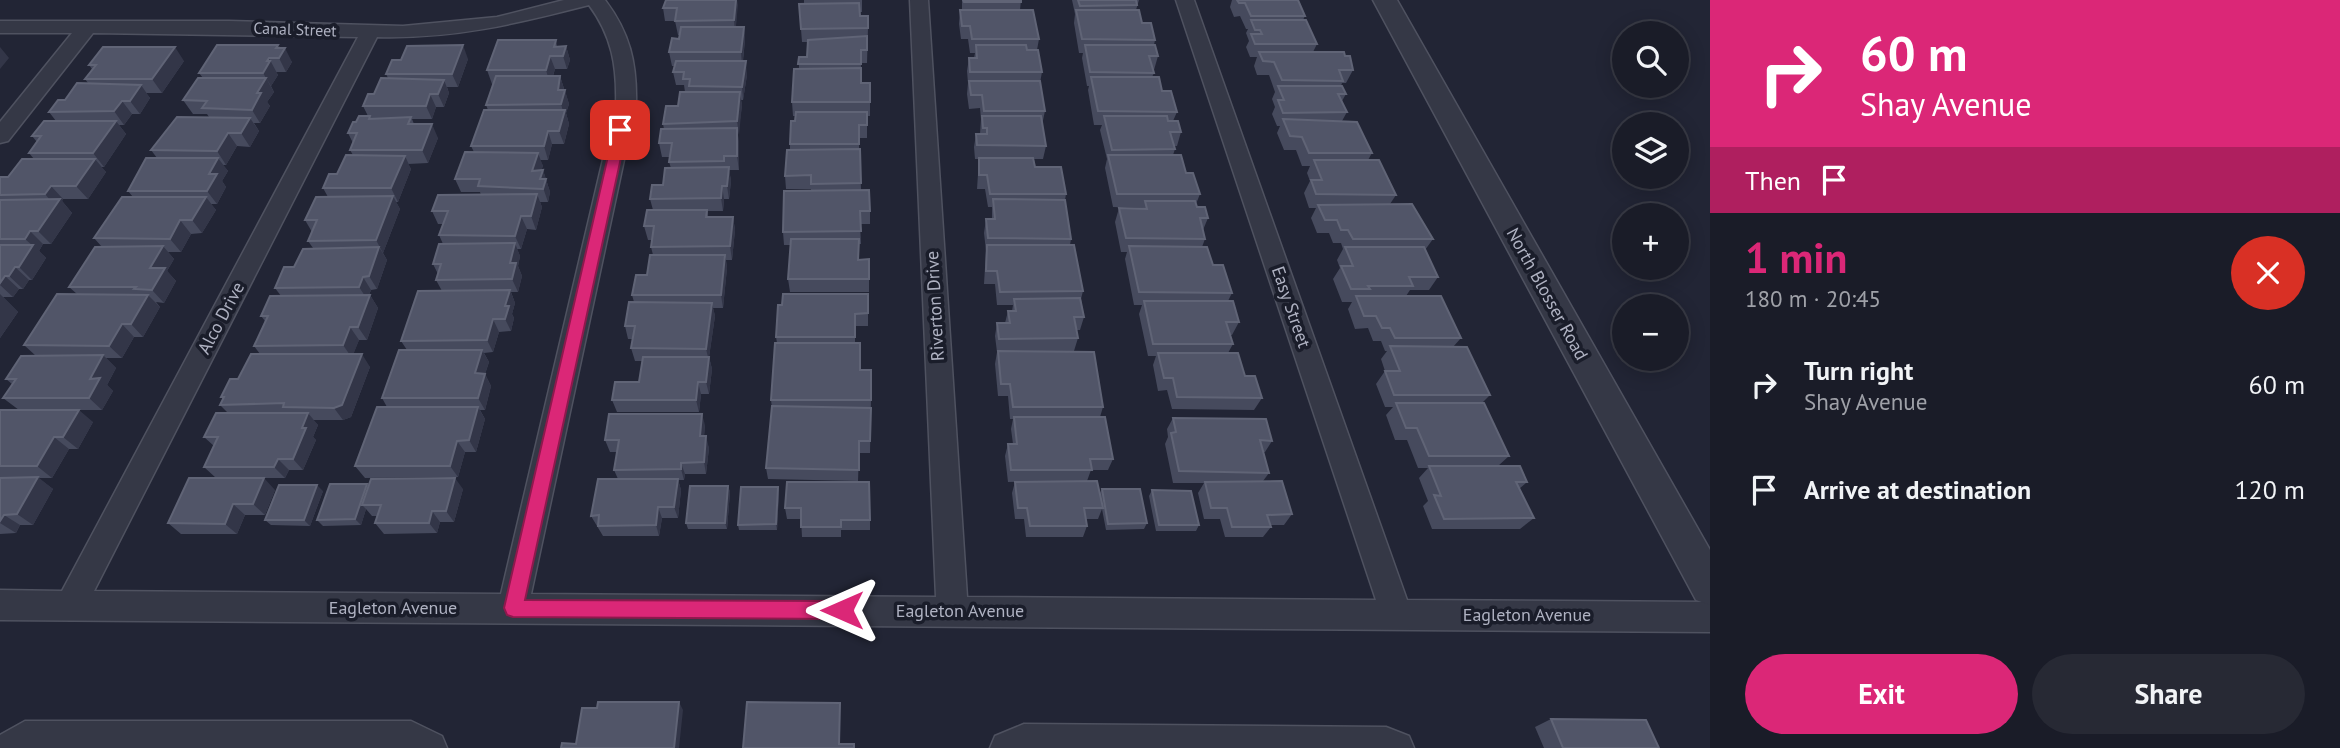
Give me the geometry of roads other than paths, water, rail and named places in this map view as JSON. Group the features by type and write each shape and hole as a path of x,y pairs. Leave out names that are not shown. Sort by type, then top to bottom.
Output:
{"street":[{"name":"Canal Street","path":"0,27 88,26 370,32 446,30 498,23 586,0"},
{"path":"513,608 626,104 628,70 623,42 595,0"},
{"name":"Riverton Drive","path":"919,0 952,611"},
{"name":"Easy Street","path":"1185,0 1396,614"},
{"name":"North Blosser Road","path":"1385,0 1710,587"},
{"path":"0,136 88,26"},
{"name":"Alco Drive","path":"71,605 370,32"},
{"name":"Eagleton Avenue","path":"0,605 1710,617"},
{"path":"10,748 25,738 411,738 430,748"},
{"path":"1007,748 1024,741 1095,741 1374,744 1397,748"}]}
